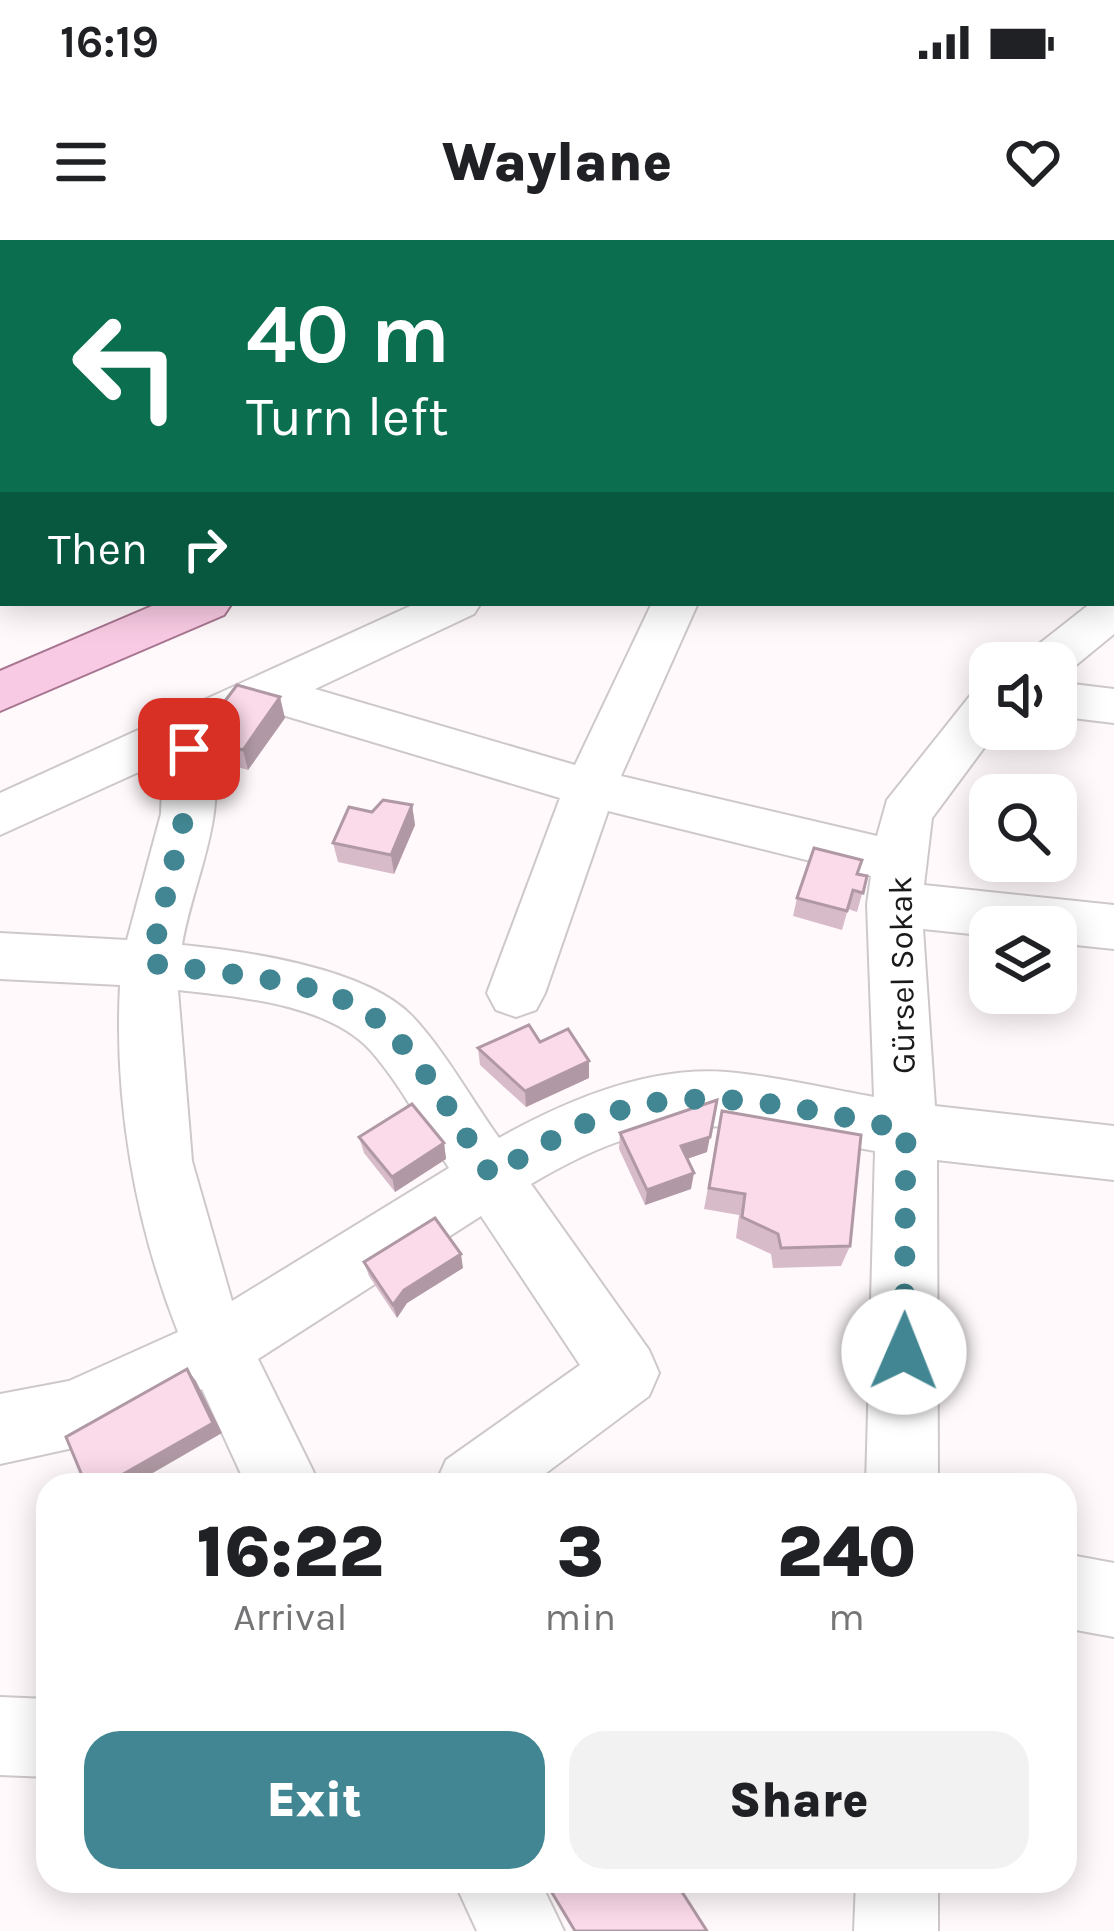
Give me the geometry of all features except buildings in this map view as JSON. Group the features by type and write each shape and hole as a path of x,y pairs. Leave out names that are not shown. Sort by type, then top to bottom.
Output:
{"main road":[{"path":"0,646 97,606"},
{"path":"0,692 199,606"}],"street":[{"path":"516,993 590,788 674,606"},
{"path":"1072,642 1114,609"},
{"path":"0,815 265,692 422,610"},
{"path":"265,692 897,883 1114,927"},
{"path":"1077,702 1114,706"},
{"path":"179,732 189,749 192,784 150,963 155,1107 165,1186 185,1267 214,1349 278,1473"},
{"name":"Gürsel Sokak","path":"902,1473 906,1130 897,883 906,814 969,732"},
{"path":"0,956 150,963 317,991 357,1005 404,1048 626,1373 488,1473"},
{"path":"0,1429 73,1414 214,1349 491,1175 567,1131 617,1112 669,1101 750,1101 906,1130 1114,1153"},
{"path":"1077,1593 1114,1600"},
{"path":"0,1736 36,1738"},
{"path":"501,1893 522,1931"},
{"path":"896,1931 897,1893"}],"route":[{"path":"189,749 192,784 150,963 317,991 357,1005 404,1048 491,1175 567,1131 617,1112 669,1101 733,1099 906,1130 904,1352"}]}
